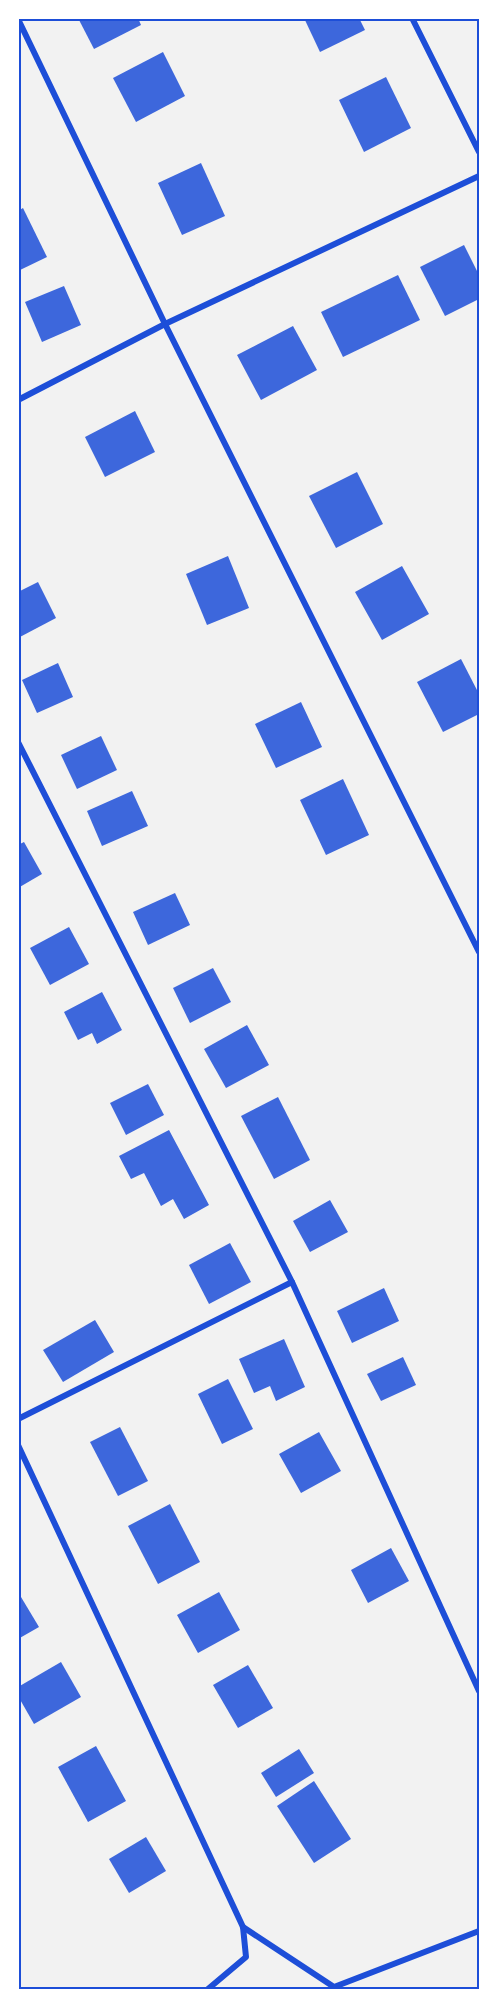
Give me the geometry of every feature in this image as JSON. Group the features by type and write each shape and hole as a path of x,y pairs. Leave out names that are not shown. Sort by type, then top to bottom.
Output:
{"street":[{"path":"412,18 479,152"},
{"path":"18,19 165,324 479,952"},
{"path":"18,400 165,324 479,176"},
{"path":"18,742 292,1282 479,1692"},
{"path":"18,1419 292,1282"},
{"path":"18,1444 243,1927 246,1958 208,1989"},
{"path":"243,1927 334,1987 479,1931"}],"building":[{"path":"78,18 138,18 141,25 94,49"},
{"path":"304,18 359,18 365,30 320,52"},
{"path":"163,52 185,96 136,122 113,78"},
{"path":"386,77 411,128 364,152 339,100"},
{"path":"201,163 225,216 182,235 158,183"},
{"path":"23,208 47,257 18,271 18,211"},
{"path":"464,245 479,275 479,299 445,316 420,267"},
{"path":"398,275 420,320 343,357 321,312"},
{"path":"64,286 81,325 42,342 25,302"},
{"path":"293,326 317,370 261,400 237,355"},
{"path":"135,411 155,452 105,477 85,437"},
{"path":"357,472 383,524 336,548 309,496"},
{"path":"228,556 249,608 207,625 186,574"},
{"path":"402,566 429,614 382,640 355,592"},
{"path":"38,582 56,618 18,638 18,592"},
{"path":"461,659 479,694 479,714 443,732 417,682"},
{"path":"58,663 73,697 37,713 22,680"},
{"path":"301,702 322,747 276,768 255,724"},
{"path":"101,736 117,770 77,789 61,755"},
{"path":"343,779 369,835 326,855 300,800"},
{"path":"132,791 148,826 102,846 87,811"},
{"path":"24,842 42,874 18,888 18,845"},
{"path":"175,893 190,925 148,945 133,912"},
{"path":"69,927 89,964 50,985 30,948"},
{"path":"213,968 231,1002 190,1023 173,988"},
{"path":"102,992 122,1030 97,1044 92,1033 78,1040 64,1012"},
{"path":"247,1025 269,1065 226,1088 204,1049"},
{"path":"148,1084 164,1115 126,1135 110,1103"},
{"path":"278,1097 310,1160 274,1179 241,1116"},
{"path":"169,1130 209,1205 184,1219 173,1199 161,1206 144,1173 131,1179 119,1156"},
{"path":"330,1200 348,1232 310,1252 293,1221"},
{"path":"230,1243 251,1282 209,1304 189,1265"},
{"path":"384,1288 399,1321 352,1343 337,1311"},
{"path":"95,1320 114,1352 63,1382 43,1350"},
{"path":"284,1339 305,1387 276,1401 270,1386 254,1393 239,1359"},
{"path":"403,1357 416,1385 381,1401 367,1374"},
{"path":"228,1379 253,1429 222,1444 198,1394"},
{"path":"120,1427 148,1481 118,1496 90,1442"},
{"path":"319,1432 341,1471 301,1493 279,1454"},
{"path":"170,1504 200,1562 158,1584 128,1526"},
{"path":"391,1548 409,1581 368,1603 351,1570"},
{"path":"18,1592 39,1627 18,1639"},
{"path":"219,1592 240,1630 198,1653 177,1615"},
{"path":"61,1662 81,1697 34,1724 18,1696 18,1687"},
{"path":"248,1665 273,1708 238,1728 213,1685"},
{"path":"96,1746 126,1801 88,1822 58,1767"},
{"path":"299,1749 314,1773 276,1797 261,1773"},
{"path":"314,1781 351,1839 314,1863 277,1806"},
{"path":"146,1837 166,1871 129,1893 109,1859"}]}
